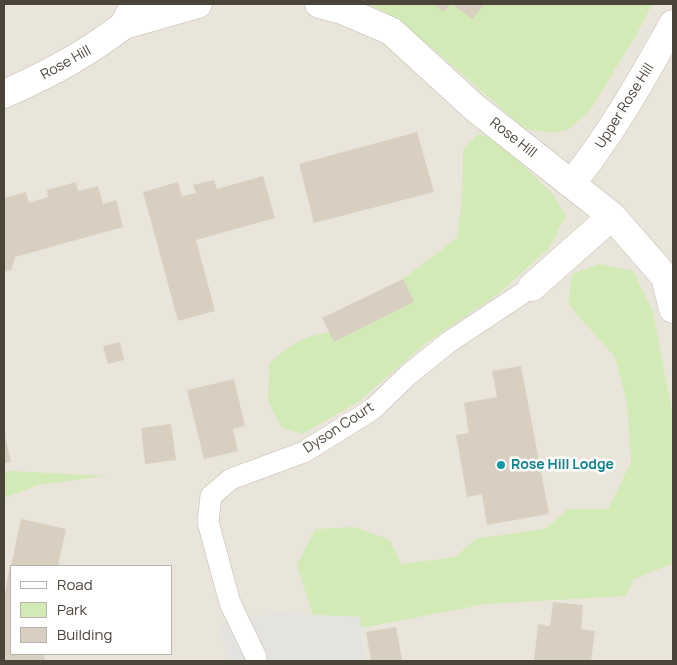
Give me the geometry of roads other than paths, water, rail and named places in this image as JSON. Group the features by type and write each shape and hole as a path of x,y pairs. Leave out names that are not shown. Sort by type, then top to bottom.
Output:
{"street":[{"name":"Rose Hill","path":"4,94 43,77 83,54 129,14 198,4"},
{"name":"Rose Hill","path":"320,4 342,10 391,31 475,108 612,216 669,276 673,308"},
{"name":"Upper Rose Hill","path":"571,184 600,147 642,80 673,24"},
{"name":"Dyson Court","path":"532,287 612,216"}],"lane":[{"name":"Dyson Court","path":"256,657 230,603 208,522 211,496 231,479 304,452 373,409 408,375 449,342 532,287"}],"place":[{"name":"Rose Hill Lodge","path":"501,465"}]}
